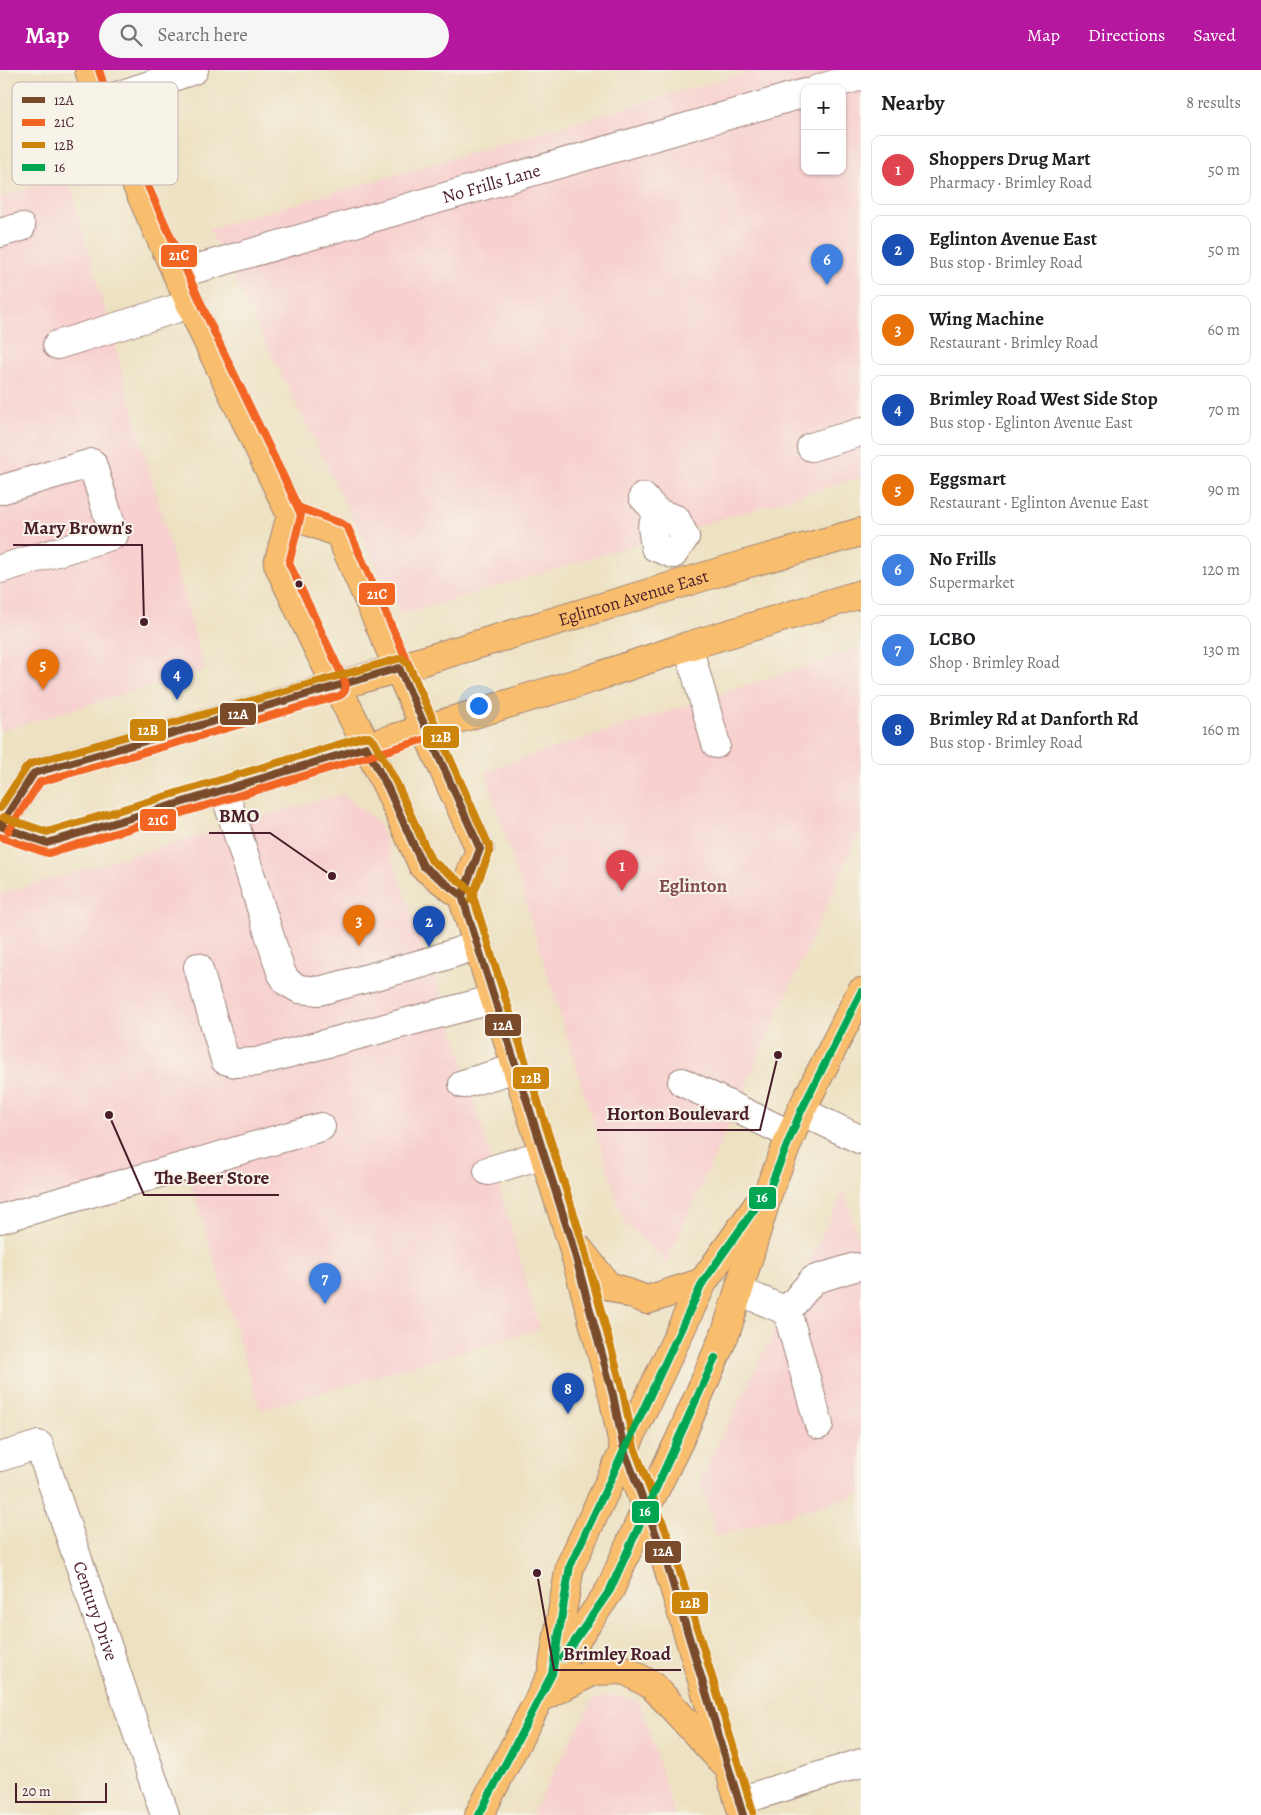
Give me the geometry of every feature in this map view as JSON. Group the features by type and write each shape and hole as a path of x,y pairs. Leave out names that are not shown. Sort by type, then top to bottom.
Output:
{"main road":[{"path":"89,70 93,82"},
{"path":"137,185 205,336 291,516 278,564 336,686 388,788 424,866 462,896 571,1240 613,1395 624,1450 664,1558 741,1808"},
{"path":"291,516 339,533 480,849 462,896"},
{"name":"Eglinton Avenue East","path":"861,532 34,773 0,826 47,843 590,679 688,646 861,594"},
{"path":"479,1815 546,1686 610,1590 646,1508 680,1439 728,1329 770,1187 796,1123 861,992"},
{"path":"546,1686 570,1566 703,1282 770,1187"},
{"path":"571,1240 608,1285 647,1300 703,1282"},
{"path":"546,1686 594,1671 625,1670 653,1686 728,1767"}],"street":[{"path":"158,82 194,70"},
{"path":"831,85 861,76"},
{"name":"No Frills Lane","path":"178,274 801,94"},
{"path":"56,345 191,304"},
{"path":"811,446 861,432"},
{"path":"0,490 92,463 114,535 0,569"},
{"path":"650,505 655,547 673,554 682,583"},
{"path":"688,646 716,744"},
{"path":"224,790 281,972 287,982 299,989 319,991 424,963 478,945"},
{"path":"198,967 225,1060 236,1063 256,1062 495,999"},
{"path":"463,1084 517,1068"},
{"path":"682,1082 796,1123 861,1140"},
{"path":"0,1219 321,1127"},
{"path":"488,1171 544,1154"},
{"path":"787,1310 813,1280 855,1267"},
{"path":"739,1291 787,1310"},
{"path":"787,1310 819,1425"},
{"name":"Century Drive","path":"0,1458 40,1445 165,1815"},
{"path":"741,1808 861,1763"}],"shaded area":[{"path":"755,70 861,70 861,477 401,615 209,229"},
{"path":"41,185 70,185 205,670 0,731 0,197"},
{"path":"861,648 861,829 666,1264 624,1222 485,771"},
{"path":"341,794 379,823 453,1028 540,1329 260,1410 185,1163 0,1218 0,894"},
{"path":"844,1191 861,1248 861,1494 717,1536 700,1480"},
{"path":"609,1695 637,1700 646,1720 674,1815 531,1815 593,1700"}],"transit line":[{"name":"21C","path":"99,70 103,82"},
{"name":"21C","path":"0,837 49,853 429,738 436,730 348,528 343,524 298,507 214,332 147,185"},
{"name":"21C","path":"8,831 40,782 339,696 344,692 346,688 345,682 289,563 301,515 281,471"},
{"name":"12B","path":"0,808 30,764 401,658 408,664 489,846 489,853 471,900"},
{"name":"12A","path":"0,826 34,773 399,668 480,849 462,896 571,1240 613,1395 624,1450 665,1558 743,1815"},
{"name":"12B","path":"3,817 47,832 363,737 369,737 374,741 397,784 431,860 472,893 581,1237 623,1392 634,1447 675,1555 753,1812"},
{"name":"12A","path":"0,826 47,843 366,747 388,788 423,866 462,896 475,937"},
{"name":"16","path":"479,1815 552,1674 570,1566 703,1282 770,1187 801,1111 861,992"},
{"name":"16","path":"563,1658 610,1590 715,1358"}],"place":[{"name":"No Frills","path":"827,285"},
{"name":"Mary Brown's","path":"144,622"},
{"name":"Eggsmart","path":"43,690"},
{"name":"Brimley Road West Side Stop","path":"177,700"},
{"name":"BMO","path":"332,876"},
{"name":"Shoppers Drug Mart","path":"622,891"},
{"name":"Wing Machine","path":"359,946"},
{"name":"Eglinton Avenue East","path":"429,947"},
{"name":"Horton Boulevard","path":"778,1055"},
{"name":"The Beer Store","path":"109,1115"},
{"name":"LCBO","path":"325,1304"},
{"name":"Brimley Rd at Danforth Rd","path":"568,1414"},
{"name":"Brimley Road","path":"537,1573"}],"district":[{"name":"Eglinton","path":"693,886"}]}
